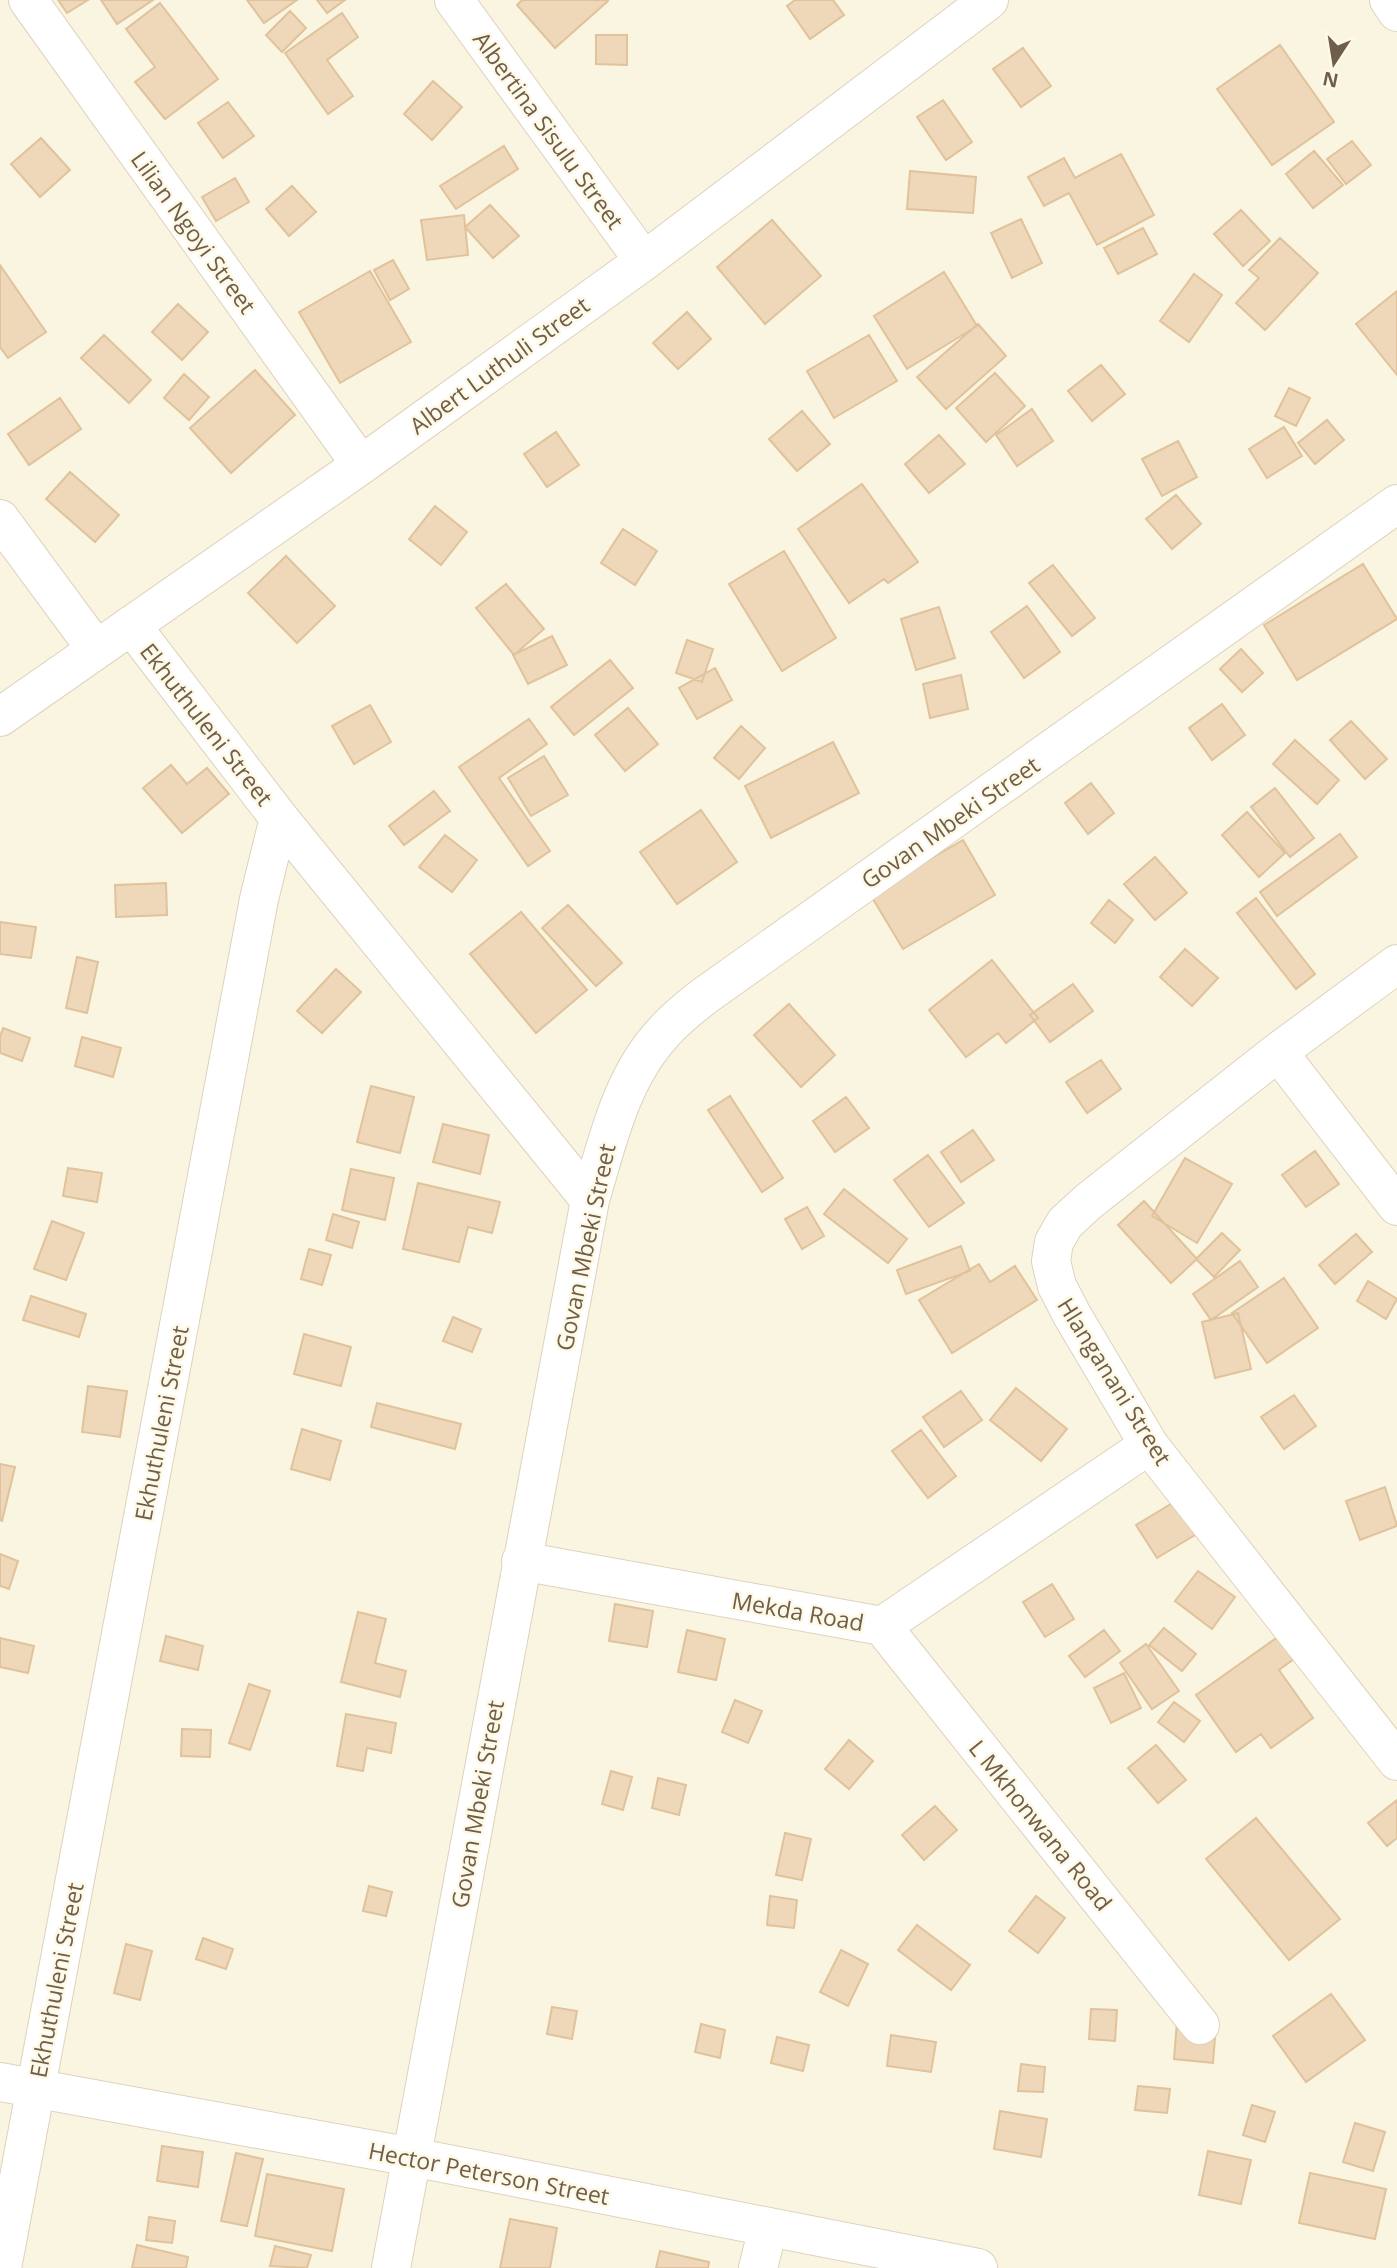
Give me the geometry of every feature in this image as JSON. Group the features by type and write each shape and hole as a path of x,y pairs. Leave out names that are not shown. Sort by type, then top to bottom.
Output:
{"street":[{"name":"Lilian Ngoyi Street","path":"28,0 361,464"},
{"name":"Albertina Sisulu Street","path":"454,0 643,261"},
{"name":"Albert Luthuli Street","path":"0,717 361,464 643,261 989,0"},
{"path":"1389,0 1397,12"},
{"name":"Govan Mbeki Street","path":"391,2268 590,1200 611,1129 629,1084 661,1034 703,997 1397,504"},
{"path":"0,519 96,649"},
{"name":"Ekhuthuleni Street","path":"2,2268 18,2085 254,927 279,818 131,625"},
{"path":"279,818 590,1200"},
{"name":"Hlanganani Street","path":"1397,964 1278,1052 1089,1201 1065,1223 1054,1242 1051,1261 1057,1286 1149,1445 1397,1761"},
{"path":"1278,1052 1397,1206"},
{"name":"Mekda Road","path":"521,1561 883,1626 1149,1445"},
{"name":"L Mkhonwana Road","path":"883,1626 1200,2025"},
{"name":"Hector Peterson Street","path":"18,2085 412,2157 978,2268"},
{"path":"758,2268 768,2228"}],"building":[{"path":"58,0 88,0 67,13"},
{"path":"101,0 153,0 117,24"},
{"path":"247,0 297,0 264,23"},
{"path":"317,0 345,0 327,13"},
{"path":"522,0 608,1 555,48 517,5"},
{"path":"795,0 833,0 844,15 810,39 787,6"},
{"path":"160,3 218,79 165,119 135,82 155,67 126,29"},
{"path":"290,11 306,28 282,52 266,35"},
{"path":"342,13 358,37 327,60 353,96 328,114 285,53"},
{"path":"596,35 627,35 627,65 596,64"},
{"path":"1280,45 1334,122 1272,165 1217,89"},
{"path":"1023,48 1051,86 1021,107 993,69"},
{"path":"433,81 462,107 432,140 404,114"},
{"path":"943,100 972,142 946,160 917,117"},
{"path":"228,102 254,136 223,158 198,123"},
{"path":"41,138 70,170 40,197 11,164"},
{"path":"1352,141 1371,165 1346,184 1327,159"},
{"path":"504,146 518,169 456,209 440,186"},
{"path":"1314,151 1343,185 1313,208 1286,174"},
{"path":"1121,154 1154,215 1097,245 1069,193 1044,206 1028,177 1064,158 1075,178"},
{"path":"910,171 976,177 973,213 907,209"},
{"path":"235,178 249,202 216,221 202,197"},
{"path":"292,186 316,212 289,236 266,209"},
{"path":"490,205 519,236 493,258 465,227"},
{"path":"1241,210 1270,241 1243,266 1214,234"},
{"path":"464,215 468,255 427,260 421,220"},
{"path":"1021,219 1042,263 1012,278 991,233"},
{"path":"772,220 821,276 765,324 717,267"},
{"path":"1143,228 1157,254 1118,274 1104,248"},
{"path":"1280,238 1318,273 1265,330 1236,303 1259,278 1249,270"},
{"path":"393,260 409,289 390,300 374,270"},
{"path":"0,265 46,332 8,358 0,347"},
{"path":"370,271 411,342 340,383 299,312"},
{"path":"944,272 977,326 907,369 874,316"},
{"path":"1194,274 1222,295 1189,342 1160,321"},
{"path":"1397,291 1397,375 1356,324"},
{"path":"178,304 208,332 182,360 152,332"},
{"path":"687,312 711,339 678,369 653,343"},
{"path":"978,324 1006,356 946,409 917,377"},
{"path":"104,335 151,380 129,403 81,358"},
{"path":"869,335 897,381 834,418 807,371"},
{"path":"1101,365 1125,394 1092,421 1068,391"},
{"path":"255,370 295,415 231,473 190,428"},
{"path":"995,373 1025,406 986,442 956,408"},
{"path":"184,374 209,397 189,420 164,398"},
{"path":"1289,388 1310,398 1296,426 1275,416"},
{"path":"60,398 81,429 29,465 8,434"},
{"path":"1032,409 1053,441 1017,466 996,435"},
{"path":"802,411 830,444 797,471 769,439"},
{"path":"1327,420 1344,440 1315,464 1298,443"},
{"path":"1284,427 1302,456 1267,478 1249,449"},
{"path":"556,432 579,465 547,487 524,454"},
{"path":"939,435 965,464 929,493 905,464"},
{"path":"1178,441 1197,477 1162,496 1142,459"},
{"path":"70,472 119,515 95,542 46,499"},
{"path":"862,484 918,562 888,583 884,579 849,603 798,529"},
{"path":"1176,495 1201,524 1172,549 1146,519"},
{"path":"435,506 467,532 441,565 409,539"},
{"path":"623,529 657,551 635,585 601,563"},
{"path":"784,551 836,638 782,671 729,584"},
{"path":"286,556 335,606 297,643 248,593"},
{"path":"1363,564 1397,619 1297,680 1264,625"},
{"path":"1053,565 1095,618 1072,636 1029,583"},
{"path":"506,584 544,629 514,655 476,608"},
{"path":"1027,606 1060,652 1024,678 991,632"},
{"path":"939,607 955,658 916,670 901,619"},
{"path":"552,636 567,665 528,684 513,655"},
{"path":"687,640 713,649 702,682 676,673"},
{"path":"1241,649 1263,673 1242,692 1220,669"},
{"path":"610,660 633,688 574,735 551,707"},
{"path":"715,668 732,700 697,719 679,688"},
{"path":"961,675 968,709 930,718 923,684"},
{"path":"1222,704 1245,735 1212,760 1189,728"},
{"path":"370,705 391,742 354,764 332,726"},
{"path":"628,708 658,744 625,771 595,735"},
{"path":"529,719 547,744 499,778 550,851 528,866 459,767"},
{"path":"1351,721 1387,759 1365,779 1330,740"},
{"path":"741,726 765,748 739,779 714,758"},
{"path":"1295,740 1339,780 1317,804 1273,764"},
{"path":"833,742 859,793 771,838 745,786"},
{"path":"544,756 568,795 531,816 508,778"},
{"path":"171,765 187,784 207,768 229,794 182,833 143,788"},
{"path":"1091,783 1114,813 1088,834 1065,803"},
{"path":"1275,788 1314,838 1290,857 1251,807"},
{"path":"434,791 450,811 404,845 389,826"},
{"path":"701,810 737,862 677,904 640,852"},
{"path":"1247,812 1285,853 1259,877 1222,835"},
{"path":"1340,834 1357,857 1277,916 1260,892"},
{"path":"445,835 477,860 452,892 419,867"},
{"path":"963,840 995,895 903,949 870,894"},
{"path":"1155,857 1187,893 1155,920 1124,884"},
{"path":"166,883 167,915 116,917 115,885"},
{"path":"1256,898 1315,974 1296,989 1237,913"},
{"path":"1109,900 1133,920 1115,943 1091,923"},
{"path":"568,905 622,963 596,986 542,928"},
{"path":"521,912 587,990 536,1033 470,954"},
{"path":"0,922 36,927 31,958 0,954"},
{"path":"1185,949 1218,978 1192,1006 1160,977"},
{"path":"77,957 98,962 87,1013 66,1008"},
{"path":"992,960 1038,1018 1006,1043 998,1033 966,1057 929,1010"},
{"path":"336,969 361,992 322,1033 297,1011"},
{"path":"1073,984 1093,1011 1050,1042 1030,1015"},
{"path":"789,1004 835,1055 801,1087 754,1035"},
{"path":"3,1028 30,1038 22,1061 0,1053"},
{"path":"82,1037 121,1048 113,1077 75,1066"},
{"path":"1101,1060 1121,1089 1087,1113 1066,1082"},
{"path":"371,1086 414,1097 400,1153 357,1142"},
{"path":"730,1096 783,1178 762,1192 708,1110"},
{"path":"846,1097 869,1128 835,1152 813,1121"},
{"path":"443,1124 489,1135 480,1174 433,1162"},
{"path":"973,1130 994,1160 961,1182 941,1152"},
{"path":"1315,1151 1339,1184 1306,1207 1282,1175"},
{"path":"928,1155 964,1203 929,1227 894,1180"},
{"path":"1185,1158 1232,1184 1197,1243 1152,1216"},
{"path":"68,1168 102,1173 97,1202 63,1196"},
{"path":"351,1169 394,1178 385,1220 342,1210"},
{"path":"418,1183 500,1202 492,1233 468,1227 459,1262 403,1249"},
{"path":"844,1189 907,1239 888,1263 824,1214"},
{"path":"1144,1201 1197,1259 1171,1283 1118,1225"},
{"path":"807,1207 824,1236 802,1249 785,1219"},
{"path":"333,1214 359,1222 352,1248 326,1240"},
{"path":"52,1221 84,1233 66,1280 34,1269"},
{"path":"1222,1233 1240,1250 1214,1277 1196,1259"},
{"path":"1356,1234 1372,1252 1335,1284 1319,1265"},
{"path":"961,1246 970,1271 906,1294 897,1270"},
{"path":"309,1249 331,1255 322,1285 301,1279"},
{"path":"1240,1261 1258,1287 1211,1320 1193,1294"},
{"path":"979,1264 990,1282 1015,1266 1037,1300 952,1353 919,1300"},
{"path":"1284,1278 1318,1328 1267,1363 1232,1313"},
{"path":"1368,1281 1397,1299 1386,1319 1357,1301"},
{"path":"31,1296 86,1314 79,1337 23,1320"},
{"path":"1238,1313 1251,1369 1215,1378 1202,1322"},
{"path":"453,1317 481,1329 472,1352 443,1341"},
{"path":"304,1334 351,1347 341,1386 294,1374"},
{"path":"88,1386 127,1391 120,1437 82,1432"},
{"path":"1016,1388 1067,1429 1041,1461 990,1420"},
{"path":"961,1391 982,1420 944,1447 923,1417"},
{"path":"1294,1395 1316,1426 1284,1449 1261,1417"},
{"path":"377,1403 461,1424 455,1449 371,1427"},
{"path":"302,1429 341,1441 330,1480 291,1469"},
{"path":"921,1430 956,1476 928,1498 892,1451"},
{"path":"0,1464 15,1467 2,1521 0,1520"},
{"path":"1385,1487 1397,1526 1360,1540 1346,1501"},
{"path":"1174,1502 1195,1535 1157,1558 1136,1525"},
{"path":"0,1554 18,1561 9,1589 0,1586"},
{"path":"1198,1571 1235,1597 1212,1629 1175,1601"},
{"path":"1052,1584 1074,1619 1045,1637 1023,1602"},
{"path":"615,1604 653,1611 647,1647 609,1641"},
{"path":"358,1612 386,1619 375,1663 406,1671 400,1697 341,1682"},
{"path":"1164,1628 1196,1654 1182,1671 1149,1645"},
{"path":"687,1630 725,1639 716,1680 678,1672"},
{"path":"1104,1630 1120,1651 1085,1677 1069,1656"},
{"path":"1282,1634 1298,1656 1279,1670 1313,1718 1271,1748 1261,1734 1236,1752 1196,1695"},
{"path":"166,1636 203,1646 198,1670 160,1661"},
{"path":"0,1638 34,1646 28,1673 0,1667"},
{"path":"1146,1644 1179,1691 1152,1709 1120,1663"},
{"path":"1124,1673 1141,1708 1111,1723 1094,1688"},
{"path":"249,1684 270,1691 250,1750 229,1743"},
{"path":"735,1700 762,1711 748,1743 722,1732"},
{"path":"1174,1702 1200,1721 1184,1742 1158,1722"},
{"path":"346,1714 396,1723 391,1753 367,1748 363,1771 337,1766"},
{"path":"182,1729 211,1730 210,1757 181,1756"},
{"path":"849,1740 873,1761 849,1789 825,1769"},
{"path":"1156,1745 1186,1780 1158,1803 1128,1768"},
{"path":"611,1771 632,1777 623,1810 602,1804"},
{"path":"658,1778 686,1785 679,1815 652,1808"},
{"path":"1397,1800 1397,1838 1387,1846 1368,1823"},
{"path":"935,1806 957,1830 924,1860 902,1835"},
{"path":"1256,1818 1340,1919 1289,1960 1206,1859"},
{"path":"785,1833 811,1839 802,1880 776,1875"},
{"path":"369,1886 392,1892 386,1916 363,1911"},
{"path":"770,1896 797,1900 794,1928 767,1925"},
{"path":"1036,1896 1065,1918 1038,1953 1009,1931"},
{"path":"917,1925 970,1965 951,1990 898,1950"},
{"path":"203,1938 233,1949 226,1969 196,1959"},
{"path":"126,1944 152,1951 140,2000 114,1993"},
{"path":"841,1950 868,1964 848,2006 820,1992"},
{"path":"1331,1994 1365,2040 1306,2082 1273,2036"},
{"path":"552,2007 577,2011 572,2039 547,2034"},
{"path":"1091,2009 1117,2010 1115,2041 1089,2039"},
{"path":"1177,2022 1216,2025 1213,2063 1174,2059"},
{"path":"701,2024 725,2030 720,2058 695,2052"},
{"path":"891,2035 936,2042 931,2072 887,2066"},
{"path":"777,2037 809,2045 803,2071 771,2063"},
{"path":"1021,2064 1045,2067 1043,2092 1018,2091"},
{"path":"1138,2086 1170,2089 1167,2113 1135,2110"},
{"path":"1252,2105 1275,2112 1265,2142 1243,2135"},
{"path":"1000,2111 1047,2119 1041,2157 994,2149"},
{"path":"1355,2123 1385,2132 1373,2171 1343,2162"},
{"path":"162,2146 203,2152 198,2187 157,2181"},
{"path":"1208,2151 1251,2160 1241,2204 1199,2195"},
{"path":"236,2153 263,2159 247,2226 221,2221"},
{"path":"1310,2173 1386,2189 1375,2239 1299,2223"},
{"path":"267,2174 344,2189 332,2251 255,2236"},
{"path":"149,2217 175,2221 172,2243 146,2240"},
{"path":"510,2219 557,2228 550,2268 500,2268"},
{"path":"137,2245 188,2257 186,2268 132,2268"},
{"path":"275,2246 311,2255 307,2268 270,2266"},
{"path":"660,2251 709,2262 708,2268 656,2268"}]}
